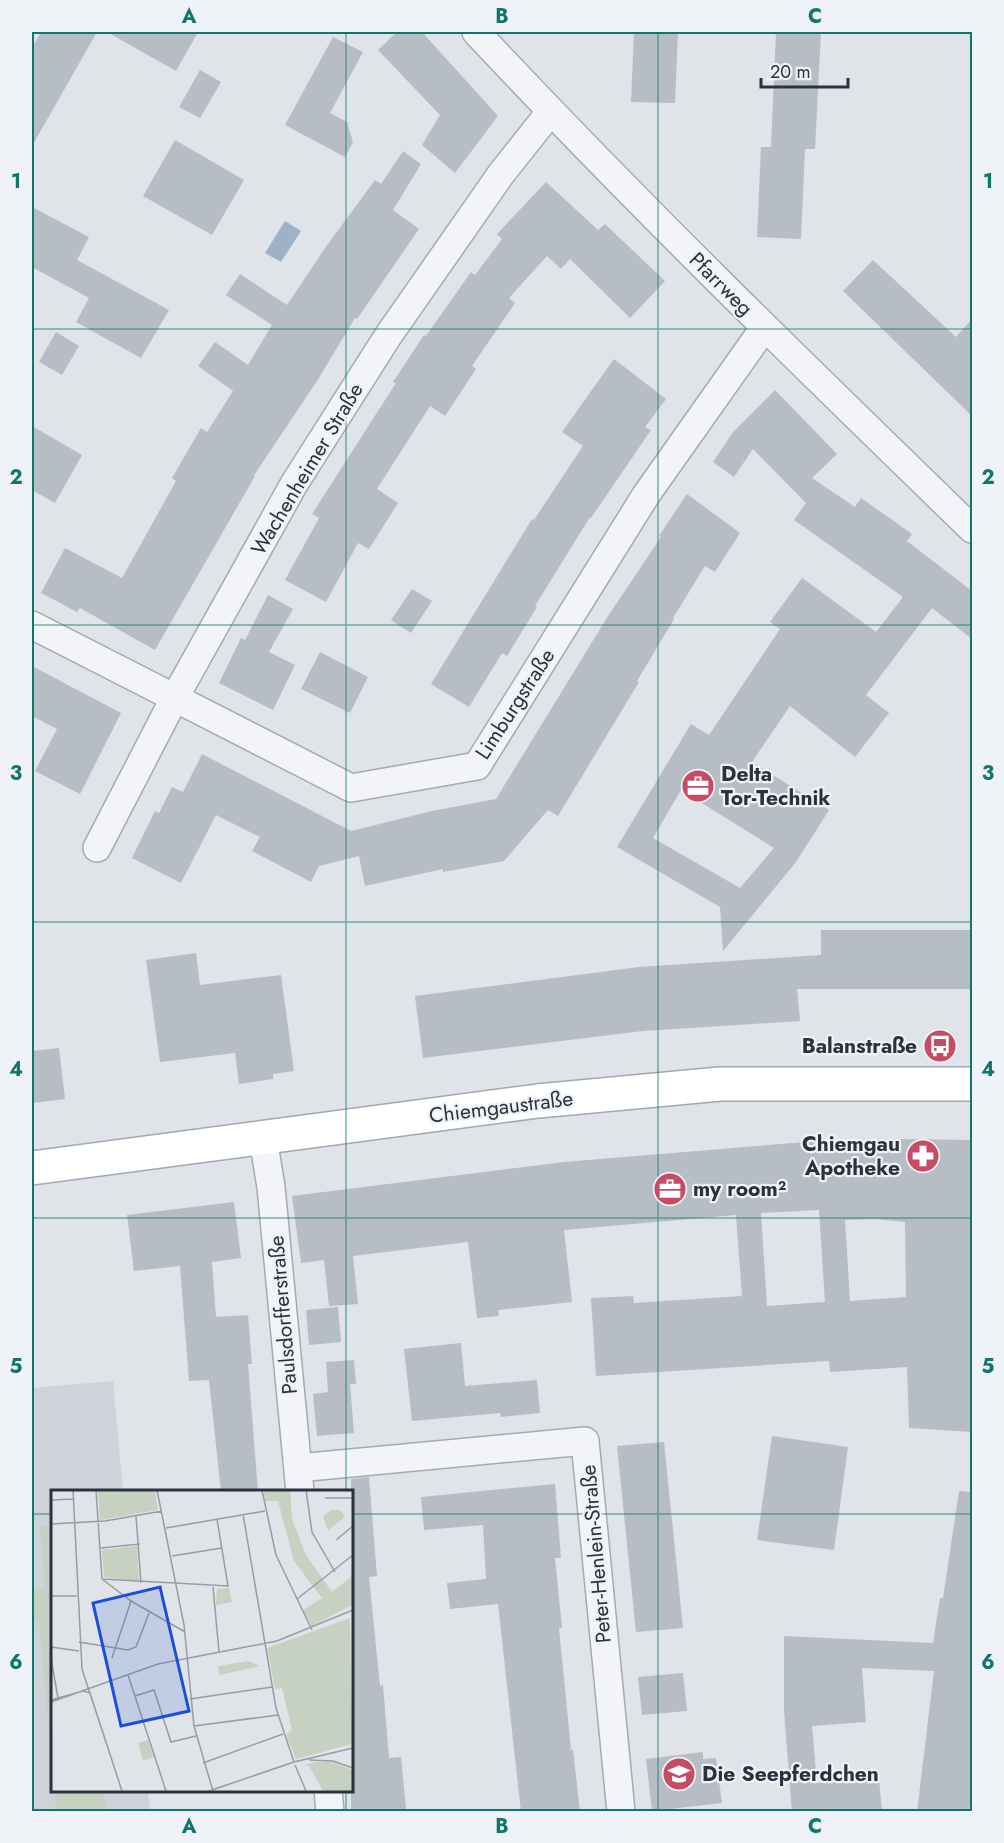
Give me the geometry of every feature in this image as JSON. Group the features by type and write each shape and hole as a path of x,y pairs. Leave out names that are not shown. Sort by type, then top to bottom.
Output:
{"main road":[{"name":"Chiemgaustraße","path":"32,1168 538,1101 720,1084 972,1084"}],"street":[{"name":"Pfarrweg","path":"476,32 764,328 972,529"},
{"name":"Wachenheimer Straße","path":"97,848 174,699 317,447 388,336 488,192 551,111"},
{"name":"Limburgstraße","path":"32,625 351,788 477,765 646,495 764,328"},
{"name":"Paulsdorfferstraße","path":"263,1138 271,1187 299,1480"},
{"name":"Peter-Henlein-Straße","path":"299,1480 585,1441 621,1812"},
{"path":"328,1792 330,1812"}],"shaded area":[{"path":"113,1381 123,1490 51,1490 51,1792 148,1792 150,1811 32,1812 32,1388"}],"green space":[{"path":"51,1526 51,1757 39,1620 32,1621 32,1591 45,1589 40,1527"},
{"path":"55,1792 104,1792 106,1811 56,1811"}],"water":[{"path":"285,221 301,231 281,262 265,253"}],"building":[{"path":"41,32 97,32 32,146 32,48"},
{"path":"107,32 198,32 176,71"},
{"path":"397,32 422,32 498,116 455,173 422,145 440,115 378,50"},
{"path":"634,32 678,32 675,103 631,102"},
{"path":"776,32 821,32 815,149 805,149 801,239 757,237 761,147 771,147"},
{"path":"333,37 363,52 330,113 347,122 353,142 345,157 285,125"},
{"path":"200,70 221,82 200,118 179,107"},
{"path":"175,140 244,180 212,235 143,196"},
{"path":"403,151 421,164 393,210 419,229 357,319 355,318 317,381 254,475 155,650 80,608 77,612 41,593 65,548 122,578 176,481 172,478 201,428 207,432 233,391 198,366 215,342 248,365 272,325 226,295 240,274 287,305 375,180 381,184"},
{"path":"546,182 598,230 605,224 665,281 630,318 570,259 561,269 547,256 509,298 515,303 472,366 476,369 445,416 430,406 377,489 398,503 369,549 358,543 326,602 285,580 319,518 312,514 396,383 393,382 424,335 426,336 471,272 475,275 502,239 497,234"},
{"path":"32,207 89,237 77,260 169,310 141,358 76,322 89,298 32,267"},
{"path":"873,260 956,337 972,319 972,416 843,291"},
{"path":"56,332 79,346 62,375 39,362"},
{"path":"614,359 666,399 645,427 651,430 590,517 507,656 502,653 469,707 431,684 532,519 534,520 583,446 562,432"},
{"path":"775,390 837,454 812,478 855,507 861,498 912,534 907,541 972,591 972,639 932,608 866,695 889,713 855,757 790,706 752,762 829,810 796,862 723,951 720,907 617,847 691,724 709,735 780,629 770,622 802,578 876,632 903,597 794,520 806,503 753,449 734,477 713,462 733,432","holes":["681,790 774,848 740,888 653,838"]},
{"path":"32,426 82,455 55,503 32,490"},
{"path":"687,494 740,533 715,572 705,566 637,681 639,682 558,816 548,810 504,861 443,872 443,869 365,886 359,856 319,866 311,882 252,851 260,837 216,815 181,883 132,858 155,811 159,813 172,787 183,792 202,754 351,831 432,811 496,799 608,616"},
{"path":"412,589 432,601 411,633 391,620"},
{"path":"268,595 293,609 269,652 295,665 273,710 219,683 241,638 245,640"},
{"path":"320,652 368,677 350,713 301,689"},
{"path":"32,666 121,713 80,794 35,771 57,729 32,716"},
{"path":"821,930 972,930 972,989 797,989 800,1021 643,1031 423,1058 415,996 639,967 821,955"},
{"path":"196,953 200,985 281,975 294,1071 273,1074 273,1079 239,1084 235,1053 160,1062 146,960"},
{"path":"59,1048 65,1099 32,1103 32,1051"},
{"path":"904,1139 972,1140 972,1432 909,1428 907,1367 830,1372 829,1361 596,1376 591,1298 633,1296 634,1303 742,1296 736,1215 564,1230 572,1302 498,1310 499,1316 477,1318 468,1242 353,1256 358,1304 329,1306 324,1260 301,1263 292,1196 564,1162 805,1142","holes":["819,1210 825,1302 767,1306 761,1213","875,1219 905,1222 906,1297 850,1301 845,1220"]},
{"path":"234,1202 241,1258 212,1262 216,1317 248,1315 252,1364 248,1364 258,1490 221,1490 209,1380 189,1381 180,1266 134,1271 127,1215"},
{"path":"338,1307 341,1342 309,1345 306,1310"},
{"path":"461,1343 465,1386 537,1380 540,1413 501,1417 500,1413 412,1421 404,1349"},
{"path":"354,1360 356,1384 350,1384 354,1433 317,1436 313,1394 328,1392 326,1362"},
{"path":"772,1436 848,1447 834,1550 757,1540"},
{"path":"664,1442 683,1628 636,1632 617,1446"},
{"path":"369,1477 377,1576 369,1577 380,1686 383,1685 389,1758 401,1757 406,1809 351,1812 351,1479"},
{"path":"555,1484 561,1558 555,1558 562,1628 559,1628 571,1750 573,1750 580,1812 521,1812 498,1604 450,1609 447,1583 486,1579 483,1525 424,1530 421,1497"},
{"path":"959,1491 972,1492 972,1784 969,1812 917,1812 934,1671 862,1668 866,1722 812,1726 817,1783 879,1778 882,1812 792,1812 784,1711 784,1636 933,1643 940,1598 943,1598"},
{"path":"683,1673 687,1711 642,1715 638,1677"},
{"path":"703,1752 703,1759 716,1758 722,1803 652,1811 646,1759"}],"place":[{"name":"Delta Tor-Technik","path":"698,786"},
{"name":"Balanstraße","path":"940,1046"},
{"name":"Chiemgau Apotheke","path":"923,1156"},
{"name":"my room²","path":"670,1189"},
{"name":"Die Seepferdchen","path":"679,1774"}]}
